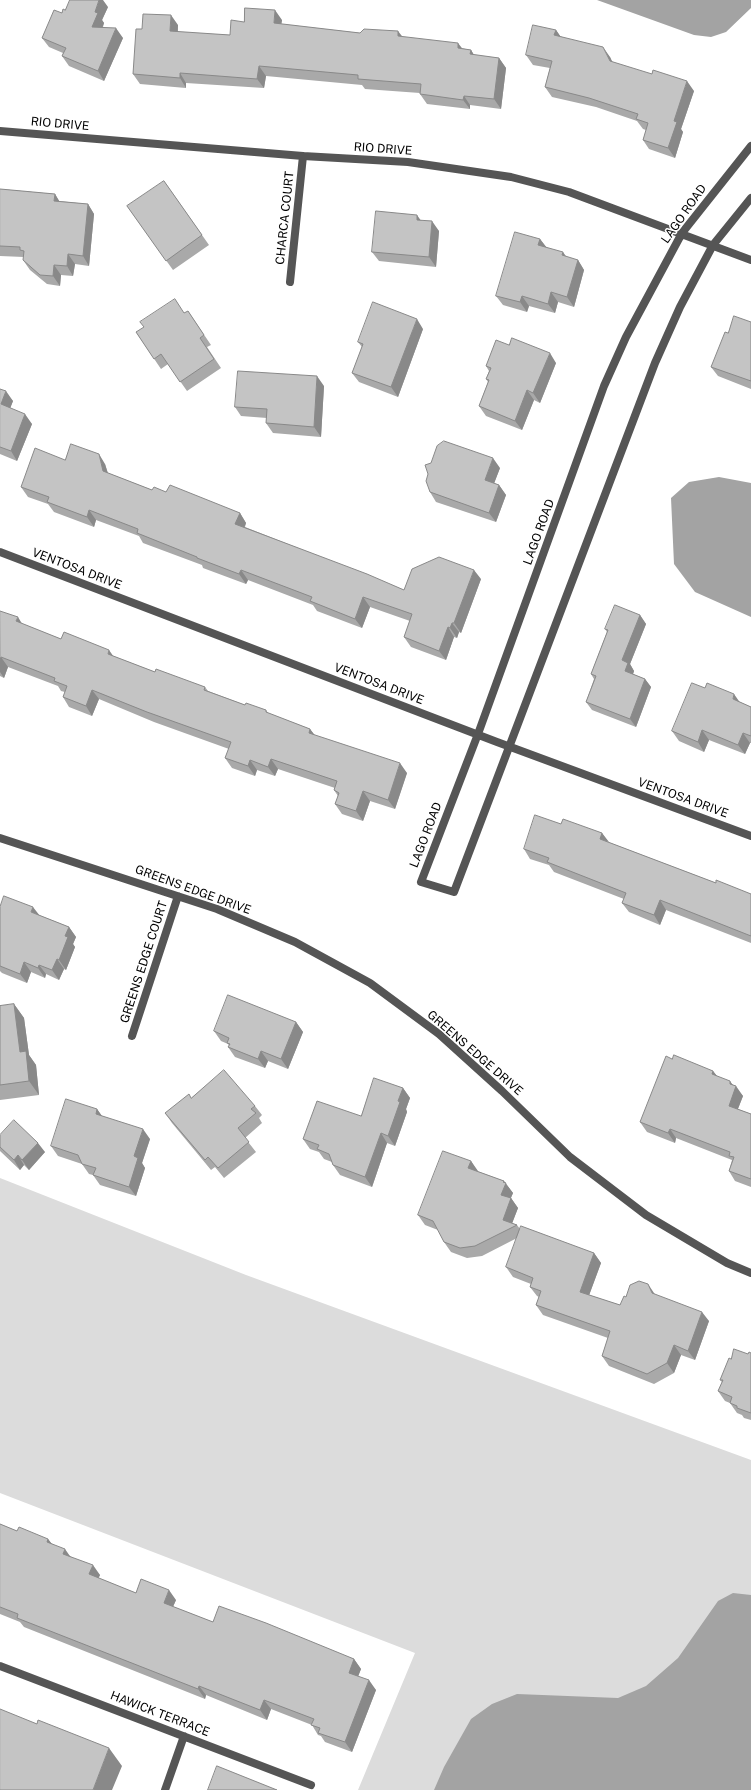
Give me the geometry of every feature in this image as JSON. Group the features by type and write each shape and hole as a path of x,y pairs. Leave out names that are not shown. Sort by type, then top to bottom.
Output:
{"street":[{"name":"RIO DRIVE","path":"0,131 303,156 408,162 511,177 569,192 751,260"},
{"name":"LAGO ROAD","path":"751,146 682,233 630,330 604,386 478,734 421,882 454,892 646,385 680,307 713,245 751,198"},
{"name":"CHARCA COURT","path":"290,282 303,156"},
{"name":"VENTOSA DRIVE","path":"0,552 751,836"},
{"name":"GREENS EDGE DRIVE","path":"0,838 217,909 295,942 370,983 439,1034 502,1091 570,1157 646,1215 727,1263 751,1273"},
{"name":"GREENS EDGE COURT","path":"132,1036 178,896"},
{"name":"HAWICK TERRACE","path":"0,1666 311,1785"},
{"path":"165,1790 184,1736"}],"shaded area":[{"path":"597,0 751,0 751,8 726,32 711,37 694,35"},
{"path":"719,477 751,483 751,617 695,592 674,564 671,498 689,482"},
{"path":"0,1178 246,1275 751,1460 751,1790 358,1790 415,1653 0,1493"},
{"path":"733,1593 751,1595 751,1790 434,1790 444,1767 471,1719 492,1704 517,1694 618,1698 646,1686 678,1658 718,1601"}],"building":[{"path":"70,0 99,0 95,12 98,13 92,27 116,28 98,71 62,56 66,48 42,38 54,10 62,13 63,9 65,10"},
{"path":"245,8 275,10 274,23 360,33 364,29 398,31 398,36 458,43 458,48 471,50 470,54 499,58 494,99 464,96 463,100 420,94 421,84 358,79 358,75 259,66 257,79 180,73 180,78 133,74 136,29 142,29 143,14 171,15 170,31 230,35 231,20 244,22"},
{"path":"533,25 556,30 554,35 603,47 610,61 652,74 653,70 687,81 674,121 677,122 668,148 643,140 648,123 636,119 638,114 589,98 545,87 552,61 526,55"},
{"path":"164,181 202,235 166,261 127,206"},
{"path":"0,189 55,194 54,201 88,204 83,256 68,254 67,266 54,265 53,276 40,275 23,260 24,251 20,250 20,247 0,246"},
{"path":"376,211 417,215 417,220 432,221 429,257 372,252"},
{"path":"515,232 540,239 538,245 563,252 562,255 578,260 567,297 551,292 548,304 522,296 520,302 496,296"},
{"path":"175,299 184,313 188,311 204,335 200,338 214,359 180,382 161,354 154,359 136,332 144,327 140,322"},
{"path":"373,302 417,319 391,387 352,373 363,344 358,342"},
{"path":"734,316 751,322 751,381 711,367 725,332 728,333"},
{"path":"512,338 550,353 533,393 527,390 515,421 479,406 489,380 486,379 491,368 486,366 496,340 509,345"},
{"path":"238,371 317,376 314,427 266,423 267,409 235,407"},
{"path":"0,389 6,391 1,404 25,414 11,451 0,447"},
{"path":"444,441 493,458 485,480 499,485 489,513 430,492 426,481 428,474 425,465 431,463 437,446"},
{"path":"71,444 99,454 103,471 152,490 154,487 166,492 170,485 240,513 235,524 367,574 404,590 412,569 439,557 474,570 454,623 452,623 450,628 448,627 439,651 404,637 412,614 363,597 355,619 310,601 312,597 241,570 239,574 197,558 137,533 138,529 89,510 87,517 47,502 49,497 21,487 35,448 65,460"},
{"path":"615,605 640,615 622,660 628,663 625,671 645,679 630,719 586,702 596,676 591,674 608,630 605,629"},
{"path":"0,611 18,617 16,621 61,639 64,632 109,650 108,654 155,672 156,669 205,687 204,690 245,705 246,703 266,710 266,712 310,729 309,733 400,763 388,800 363,791 356,811 335,804 339,793 334,790 337,781 271,759 268,767 250,760 248,766 225,758 231,742 147,712 92,690 86,706 63,697 67,686 54,681 55,678 1,657 0,660"},
{"path":"692,683 705,688 707,683 734,694 733,699 751,707 751,736 743,733 738,745 702,730 698,742 672,731"},
{"path":"535,815 561,824 563,819 602,833 600,839 716,883 716,880 751,894 751,936 660,900 654,915 622,903 626,893 547,862 549,858 524,849"},
{"path":"4,896 33,907 31,912 69,927 65,936 68,937 59,960 57,959 52,970 39,965 38,968 24,962 20,974 0,966 0,907"},
{"path":"228,995 296,1022 281,1059 261,1051 258,1059 228,1047 230,1044 227,1043 229,1038 214,1031"},
{"path":"14,1004 20,1052 26,1051 29,1081 0,1085 0,1006"},
{"path":"674,1055 713,1071 712,1074 730,1081 730,1084 736,1086 729,1106 751,1114 751,1179 729,1171 734,1157 729,1156 730,1152 670,1129 668,1133 640,1122 666,1056 672,1059"},
{"path":"224,1070 255,1106 251,1109 256,1113 238,1128 249,1142 218,1168 208,1157 205,1160 165,1113 189,1094 191,1098"},
{"path":"374,1078 403,1088 398,1101 400,1102 388,1136 381,1133 365,1177 333,1165 329,1154 317,1149 319,1145 303,1139 317,1101 361,1116"},
{"path":"66,1099 97,1109 96,1114 143,1129 134,1156 138,1158 129,1187 93,1175 96,1168 82,1164 78,1155 51,1146"},
{"path":"14,1120 38,1143 22,1160 18,1155 14,1160 0,1147 0,1135"},
{"path":"443,1151 471,1161 468,1168 506,1183 501,1195 511,1198 503,1220 517,1225 475,1246 460,1248 444,1242 433,1221 418,1215"},
{"path":"521,1226 594,1253 580,1292 620,1305 624,1296 626,1297 630,1285 639,1281 648,1284 652,1293 702,1312 688,1351 674,1345 667,1363 647,1374 602,1356 610,1331 536,1305 541,1291 530,1287 533,1278 506,1267"},
{"path":"734,1349 748,1354 749,1352 751,1353 751,1413 737,1408 737,1406 730,1403 732,1397 718,1391 723,1380 720,1380 729,1358 731,1359"},
{"path":"0,1524 17,1531 19,1527 48,1539 47,1542 65,1549 63,1554 93,1565 89,1574 136,1593 141,1579 169,1590 164,1603 213,1622 219,1606 266,1623 354,1659 349,1673 369,1680 345,1742 318,1733 320,1728 311,1725 314,1719 264,1700 260,1710 199,1686 198,1689 17,1618 18,1614 0,1607"},
{"path":"0,1709 37,1724 38,1720 109,1748 93,1790 0,1790"},
{"path":"217,1766 277,1790 208,1790"}]}
